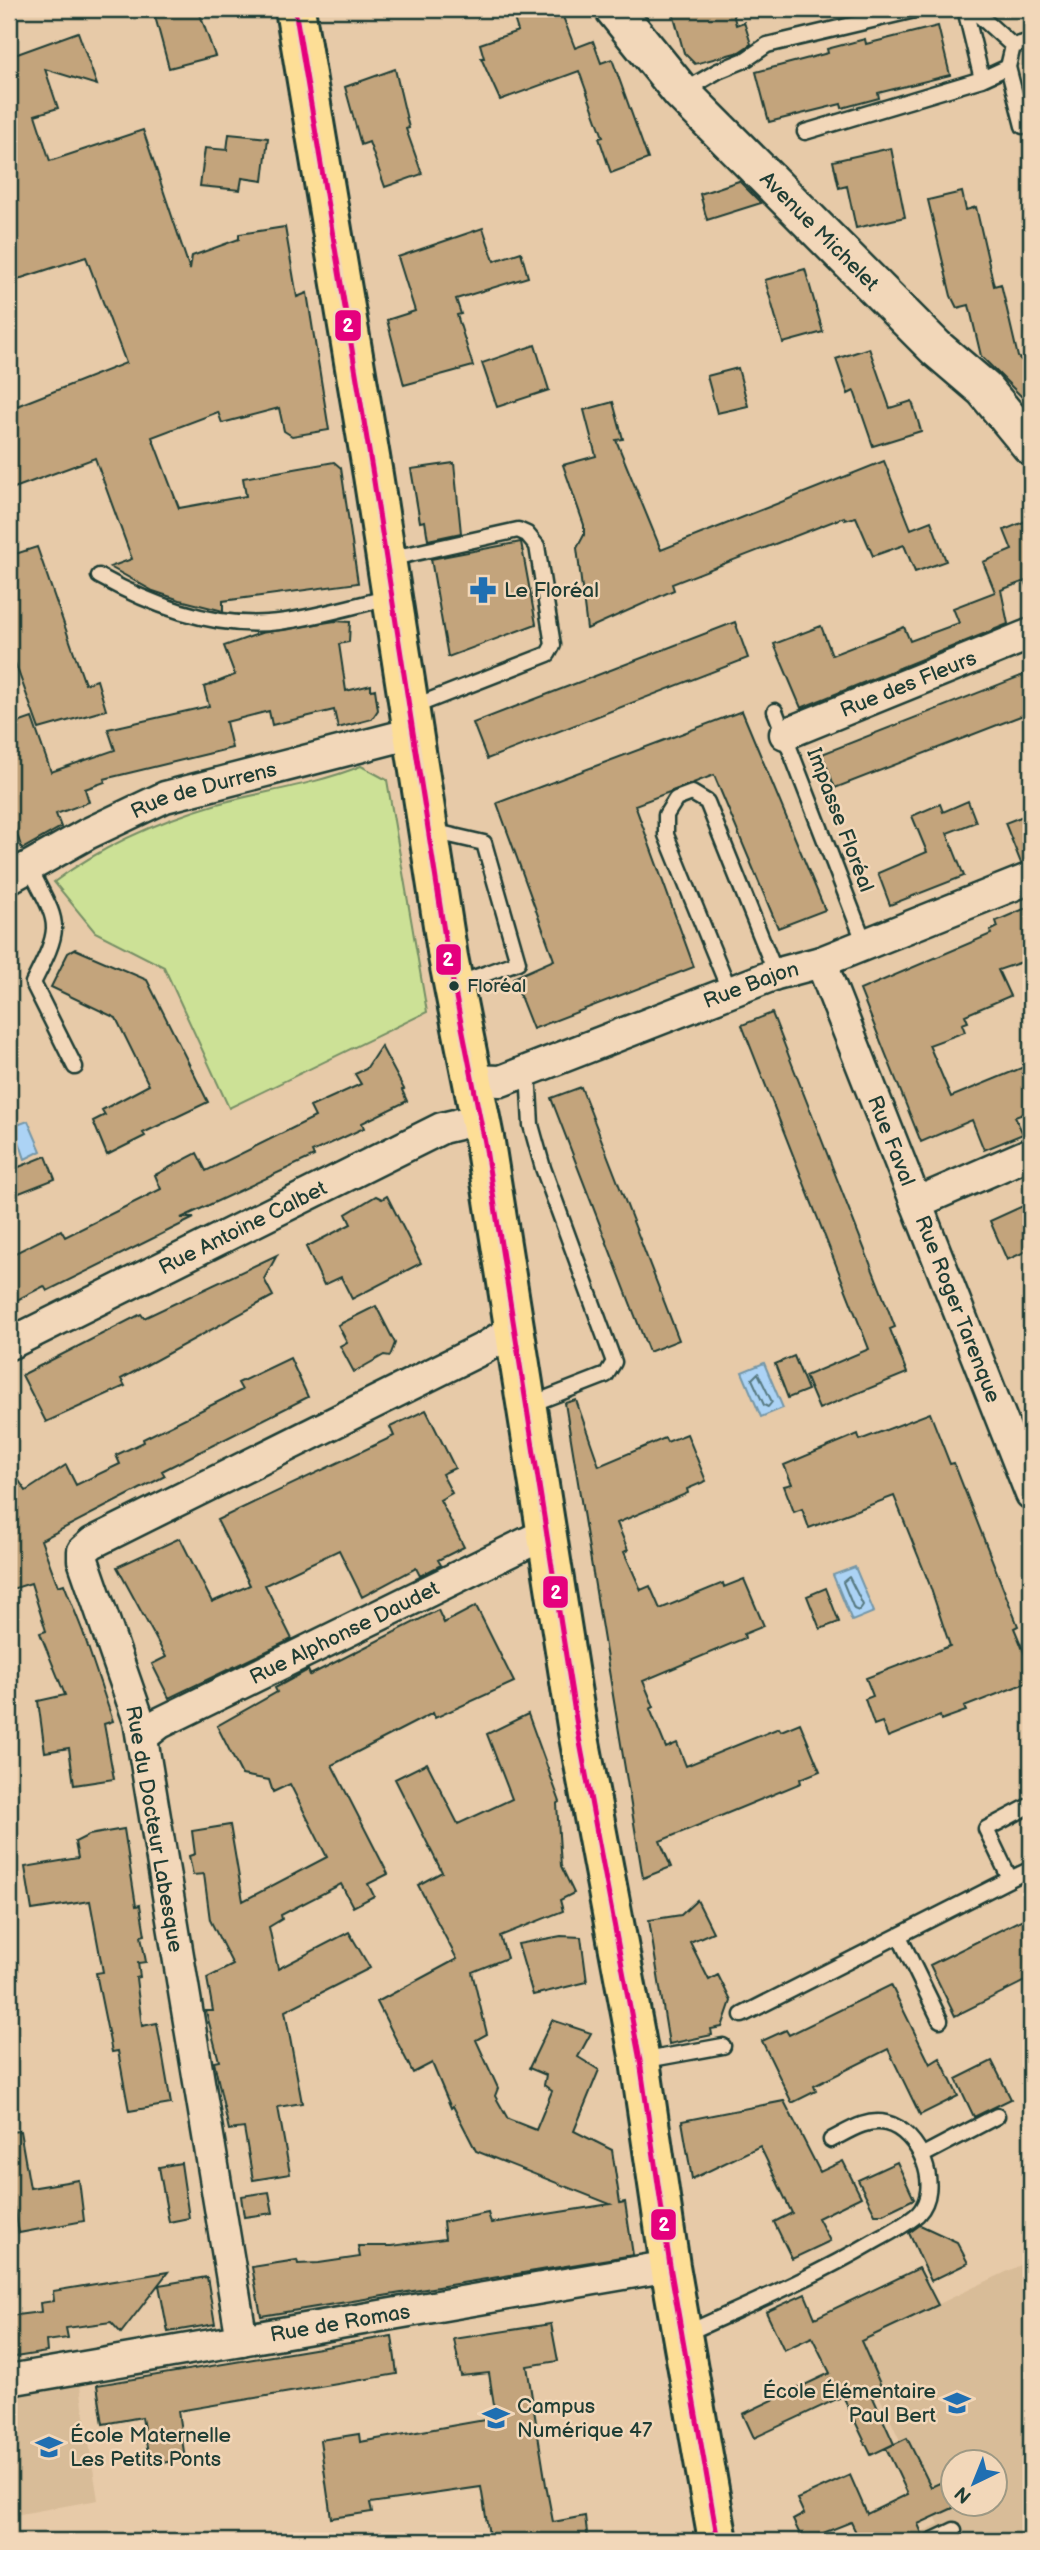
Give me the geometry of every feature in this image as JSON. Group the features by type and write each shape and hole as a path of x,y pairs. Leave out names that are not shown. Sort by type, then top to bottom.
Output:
{"main road":[{"path":"295,9 453,986 480,1119 578,1732 640,2062 670,2266 685,2334 718,2541"}],"street":[{"name":"Avenue Michelet","path":"614,10 681,92 936,348 984,389 1031,446"},
{"name":"Rue des Fleurs","path":"780,723 1031,634"},
{"name":"Rue de Durrens","path":"19,872 87,834 165,796 411,721"},
{"name":"Rue Bajon","path":"470,1080 501,1081 776,974 821,962 1031,878"},
{"name":"Rue Faval","path":"821,962 916,1203 1031,1153"},
{"name":"Rue Antoine Calbet","path":"9,1344 442,1128 480,1119"},
{"name":"Rue Roger Tarenque","path":"916,1203 1031,1494"},
{"name":"Rue du Docteur Labesque","path":"242,2340 142,1737 83,1560 83,1552 92,1543 484,1348 512,1330"},
{"name":"Rue Alphonse Daudet","path":"142,1737 160,1723 547,1533"},
{"name":"Rue de Romas","path":"9,2380 670,2266"}],"lane":[{"path":"681,92 767,45 919,9"},
{"path":"965,9 982,79"},
{"path":"972,9 1013,46"},
{"path":"1013,46 1031,41"},
{"path":"1013,46 1007,67 1023,126 1031,124"},
{"path":"805,132 982,79 1007,67"},
{"path":"386,559 518,530 527,534 537,546 552,645 548,654 411,721"},
{"path":"99,576 165,608 237,622 277,622 392,597"},
{"name":"Impasse Floréal","path":"780,723 865,944"},
{"path":"730,992 666,835 666,816 676,799 692,793 706,802 776,974"},
{"path":"428,830 484,843 518,962 453,986"},
{"path":"19,872 55,919 52,946 33,983 75,1066"},
{"path":"527,1406 606,1375 614,1362 543,1168 531,1125 528,1071"},
{"path":"1010,1879 986,1829 1031,1805"},
{"path":"742,2015 1031,1868"},
{"path":"899,1936 940,2020"},
{"path":"640,2062 723,2046"},
{"path":"923,2155 997,2116"},
{"path":"685,2334 833,2265 919,2212 929,2184 923,2155 907,2133 885,2122 865,2123 831,2140"},
{"path":"931,2541 954,2530"}],"shaded area":[{"name":"École Élémentaire Paul Bert","path":"1031,2260 1031,2541 902,2541 939,2524 855,2344"},
{"name":"École Maternelle Les Petits Ponts","path":"79,2380 98,2500 9,2516 9,2393"}],"green space":[{"path":"361,766 387,780 427,1012 229,1108 164,967 95,932 54,882 111,846 174,818"}],"water":[{"path":"28,1121 41,1151 25,1159 14,1126"},
{"path":"764,1363 783,1408 761,1417 742,1372"},
{"path":"855,1567 874,1612 852,1621 833,1575"}],"building":[{"path":"153,9 198,9 215,56 169,68"},
{"path":"511,9 560,9 575,48 593,41 601,63 612,59 648,159 611,173 599,138 603,137 579,71 500,100 481,58 484,58 480,44 518,31"},
{"path":"672,9 732,9 736,25 744,22 751,44 739,52 695,64 684,53"},
{"path":"938,26 950,75 878,93 879,98 842,108 841,104 769,122 756,72 828,53 827,49 865,39 866,44"},
{"path":"78,32 97,85 45,69 58,108 35,115 50,161 143,130 190,270 192,256 239,239 239,234 285,227 297,297 307,293 329,430 292,436 284,431 279,408 222,423 218,412 152,437 179,508 246,496 243,478 334,462 341,468 358,583 223,601 223,611 180,600 153,591 110,567 132,559 95,458 9,490 9,409 126,363 86,257 9,282 9,57"},
{"path":"395,69 409,128 406,129 422,174 385,187 369,142 361,145 345,87"},
{"path":"229,134 268,138 263,181 242,178 240,190 200,186 205,148 227,150"},
{"path":"891,148 905,217 856,228 847,186 839,188 833,161"},
{"path":"739,181 761,203 707,220 700,194"},
{"path":"962,192 966,210 976,207 994,286 1001,284 1018,357 1031,370 1031,406 981,356 969,305 957,308 951,296 928,200"},
{"path":"483,228 494,261 521,252 528,277 456,299 461,314 457,315 473,366 404,385 387,320 415,311 398,257"},
{"path":"805,269 823,332 783,343 765,280"},
{"path":"535,345 549,390 497,407 482,363"},
{"path":"869,348 890,408 912,401 921,431 873,446 854,391 848,394 836,359"},
{"path":"738,368 748,406 717,413 707,376"},
{"path":"613,402 623,439 616,440 661,550 884,461 911,529 931,521 946,561 915,572 904,545 873,556 856,517 845,520 844,517 672,584 674,590 587,629 577,548 584,535 584,525 563,465 596,456 584,410"},
{"path":"454,463 461,533 428,540 425,521 420,522 411,469"},
{"path":"1031,519 1031,595 1025,581 1001,590 1008,624 801,708 774,644 821,626 832,655 904,627 910,641 959,623 953,608 995,592 983,562 1012,550 1004,530"},
{"name":"Le Floréal","path":"521,542 536,624 448,657 431,559"},
{"path":"37,547 85,684 97,680 106,710 39,729 9,646 9,556"},
{"path":"335,621 350,622 349,642 339,644 346,691 371,685 371,690 375,689 378,710 372,719 338,728 334,710 272,725 269,711 226,722 232,748 104,779 105,782 85,789 89,802 56,814 61,827 22,849 9,811 9,726 32,718 51,772 115,750 108,729 209,706 204,687 235,675 224,646 261,633"},
{"path":"735,622 748,658 487,759 473,723"},
{"path":"1031,672 1031,712 835,788 822,754"},
{"path":"742,711 825,910 778,928 714,775 635,805 694,967 533,1029 513,978 554,960 497,803"},
{"path":"968,801 976,822 947,833 964,876 890,905 878,873 927,852 912,816 940,804 943,812"},
{"path":"1031,813 1031,861 1021,863 1005,823"},
{"path":"1031,906 1031,959 998,970 1010,996 965,1015 968,1022 962,1024 965,1032 929,1045 951,1097 1031,1064 1031,1111 1015,1117 1023,1134 984,1150 972,1120 921,1142 860,990 991,934 990,931 998,927 996,921"},
{"path":"75,949 147,980 208,1102 143,1133 145,1136 107,1155 93,1121 105,1115 102,1110 149,1085 116,1018 51,987 68,953"},
{"path":"772,1013 895,1327 890,1329 907,1373 819,1409 805,1376 869,1349 742,1025"},
{"path":"381,1046 404,1089 402,1090 407,1101 362,1123 364,1128 312,1152 314,1156 181,1218 194,1218 47,1291 44,1286 9,1304 9,1256 61,1230 65,1237 161,1189 155,1175 197,1153 206,1171 315,1117 310,1107 361,1084 355,1074 366,1069"},
{"path":"581,1087 679,1340 649,1352 551,1098"},
{"path":"46,1156 55,1179 9,1197 9,1171"},
{"path":"376,1196 382,1199 387,1196 421,1263 352,1299 341,1277 324,1285 306,1247 351,1224 346,1214"},
{"path":"1025,1205 1031,1219 1031,1249 1007,1260 990,1221"},
{"path":"277,1255 264,1279 273,1296 121,1379 125,1386 46,1422 22,1375 141,1314 144,1318"},
{"path":"376,1306 395,1343 390,1356 384,1355 354,1372 340,1346 347,1342 338,1325"},
{"path":"794,1356 808,1390 788,1398 775,1364"},
{"path":"290,1358 308,1397 162,1471 165,1476 41,1540 58,1586 64,1584 113,1721 104,1724 114,1779 74,1785 69,1748 45,1752 38,1701 65,1695 40,1633 46,1631 31,1583 9,1590 9,1466 26,1491 66,1465 76,1485 120,1464 116,1455 242,1390 238,1383"},
{"path":"576,1400 599,1466 665,1438 667,1442 687,1434 706,1481 687,1489 688,1493 617,1523 628,1550 624,1552 641,1590 650,1586 660,1609 723,1583 724,1587 744,1579 764,1626 744,1634 745,1638 643,1681 654,1707 650,1709 666,1748 677,1743 686,1766 779,1728 781,1731 800,1723 820,1771 800,1779 801,1783 660,1841 671,1867 643,1878 565,1403"},
{"path":"426,1410 455,1468 442,1474 452,1493 440,1500 464,1547 438,1560 441,1565 420,1576 416,1568 362,1597 339,1550 265,1585 292,1639 169,1698 152,1664 166,1657 117,1567 180,1538 212,1602 250,1585 217,1520 394,1436 390,1427"},
{"path":"930,1413 950,1464 954,1463 1018,1626 1014,1628 1031,1669 1031,1681 964,1707 966,1711 941,1720 940,1716 888,1737 882,1722 874,1725 865,1699 873,1696 866,1678 950,1646 929,1583 894,1496 809,1528 802,1509 794,1512 784,1486 792,1484 784,1465 858,1434 860,1440"},
{"path":"826,1588 839,1622 820,1629 807,1596"},
{"path":"476,1606 514,1682 435,1718 433,1713 332,1765 388,1874 368,1884 374,1896 353,1907 341,1884 281,1915 282,1919 269,1927 278,1969 349,1932 370,1968 285,2011 302,2103 278,2107 290,2174 253,2180 244,2128 229,2130 214,2062 219,2061 206,2011 213,2011 207,1978 233,1965 210,1920 204,1874 193,1875 189,1856 195,1854 192,1831 230,1825 243,1901 327,1857 290,1784 273,1792 269,1780 242,1775 217,1726 277,1692 275,1688 308,1670 310,1675 438,1610 444,1623"},
{"path":"528,1714 560,1802 557,1804 561,1866 574,1893 560,1900 563,1911 500,1936 507,1958 472,1972 487,2034 476,2040 498,2088 495,2096 508,2119 536,2130 552,2091 544,2085 546,2075 529,2068 552,2020 591,2033 578,2057 599,2070 574,2131 612,2150 620,2203 625,2202 633,2255 261,2316 252,2267 297,2260 298,2264 319,2263 360,2257 358,2246 391,2246 445,2239 443,2222 488,2213 491,2223 610,2204 476,2151 453,2106 451,2108 432,2063 413,2073 377,2002 457,1959 418,1885 442,1872 395,1779 427,1763 458,1824 512,1799 487,1734"},
{"path":"124,1829 136,1906 140,1905 145,1935 141,1936 146,1962 138,1963 140,1977 136,1978 142,2026 157,2023 171,2104 129,2111 118,2051 112,2052 96,1973 103,1972 90,1901 32,1910 25,1867 78,1858 75,1842 89,1835"},
{"path":"697,1900 713,1932 690,1942 709,1980 718,1975 731,2001 722,2027 711,2029 712,2035 669,2044 649,1920 681,1915"},
{"path":"1031,1915 1031,1978 955,2016 930,1965"},
{"path":"561,1936 581,1937 587,1982 533,1995 518,1944"},
{"path":"891,1985 930,2064 940,2058 958,2096 920,2115 888,2049 814,2086 816,2091 792,2103 762,2041 786,2030 789,2035"},
{"path":"992,2061 1011,2099 974,2117 956,2079"},
{"path":"784,2101 820,2172 843,2161 861,2197 818,2218 830,2241 792,2259 774,2222 792,2213 760,2146 692,2179 682,2121"},
{"path":"20,2131 30,2188 79,2180 84,2221 19,2233 12,2193 9,2191 9,2132"},
{"path":"897,2162 914,2199 883,2214 875,2214 858,2180"},
{"path":"181,2163 189,2218 169,2222 159,2167"},
{"path":"269,2192 273,2213 244,2217 241,2196"},
{"path":"920,2225 957,2242 968,2263 931,2281 909,2233"},
{"path":"919,2268 938,2305 861,2341 881,2386 870,2391 894,2444 871,2455 843,2396 754,2438 743,2414 830,2373 812,2337 784,2350 766,2312 805,2294 815,2318"},
{"path":"168,2272 121,2333 111,2322 66,2328 68,2338 46,2341 47,2352 9,2358 9,2316 41,2312 40,2303 54,2301 53,2291"},
{"path":"207,2277 215,2324 168,2332 159,2285"},
{"path":"551,2324 558,2361 527,2366 546,2485 553,2522 585,2516 588,2541 490,2541 481,2487 370,2503 372,2512 331,2518 320,2440 359,2434 360,2442 496,2418 489,2373 461,2376 454,2339"},
{"path":"392,2336 397,2374 178,2411 185,2459 150,2465 142,2417 103,2424 97,2385"},
{"path":"907,2438 931,2487 939,2483 939,2514 918,2524 923,2536 921,2541 860,2541 851,2522 803,2541 793,2520 804,2514 797,2499 850,2475 867,2514 908,2494 886,2448"}],"transit line":[{"name":"2","path":"295,9 373,475 448,957 485,1143 578,1732 640,2061 670,2266 718,2541"}],"place":[{"name":"Le Floréal","path":"483,590"},
{"name":"Floréal","path":"454,986"},
{"name":"École Élémentaire Paul Bert","path":"957,2403"},
{"name":"Campus Numérique 47","path":"496,2418"},
{"name":"École Maternelle Les Petits Ponts","path":"49,2447"}]}
